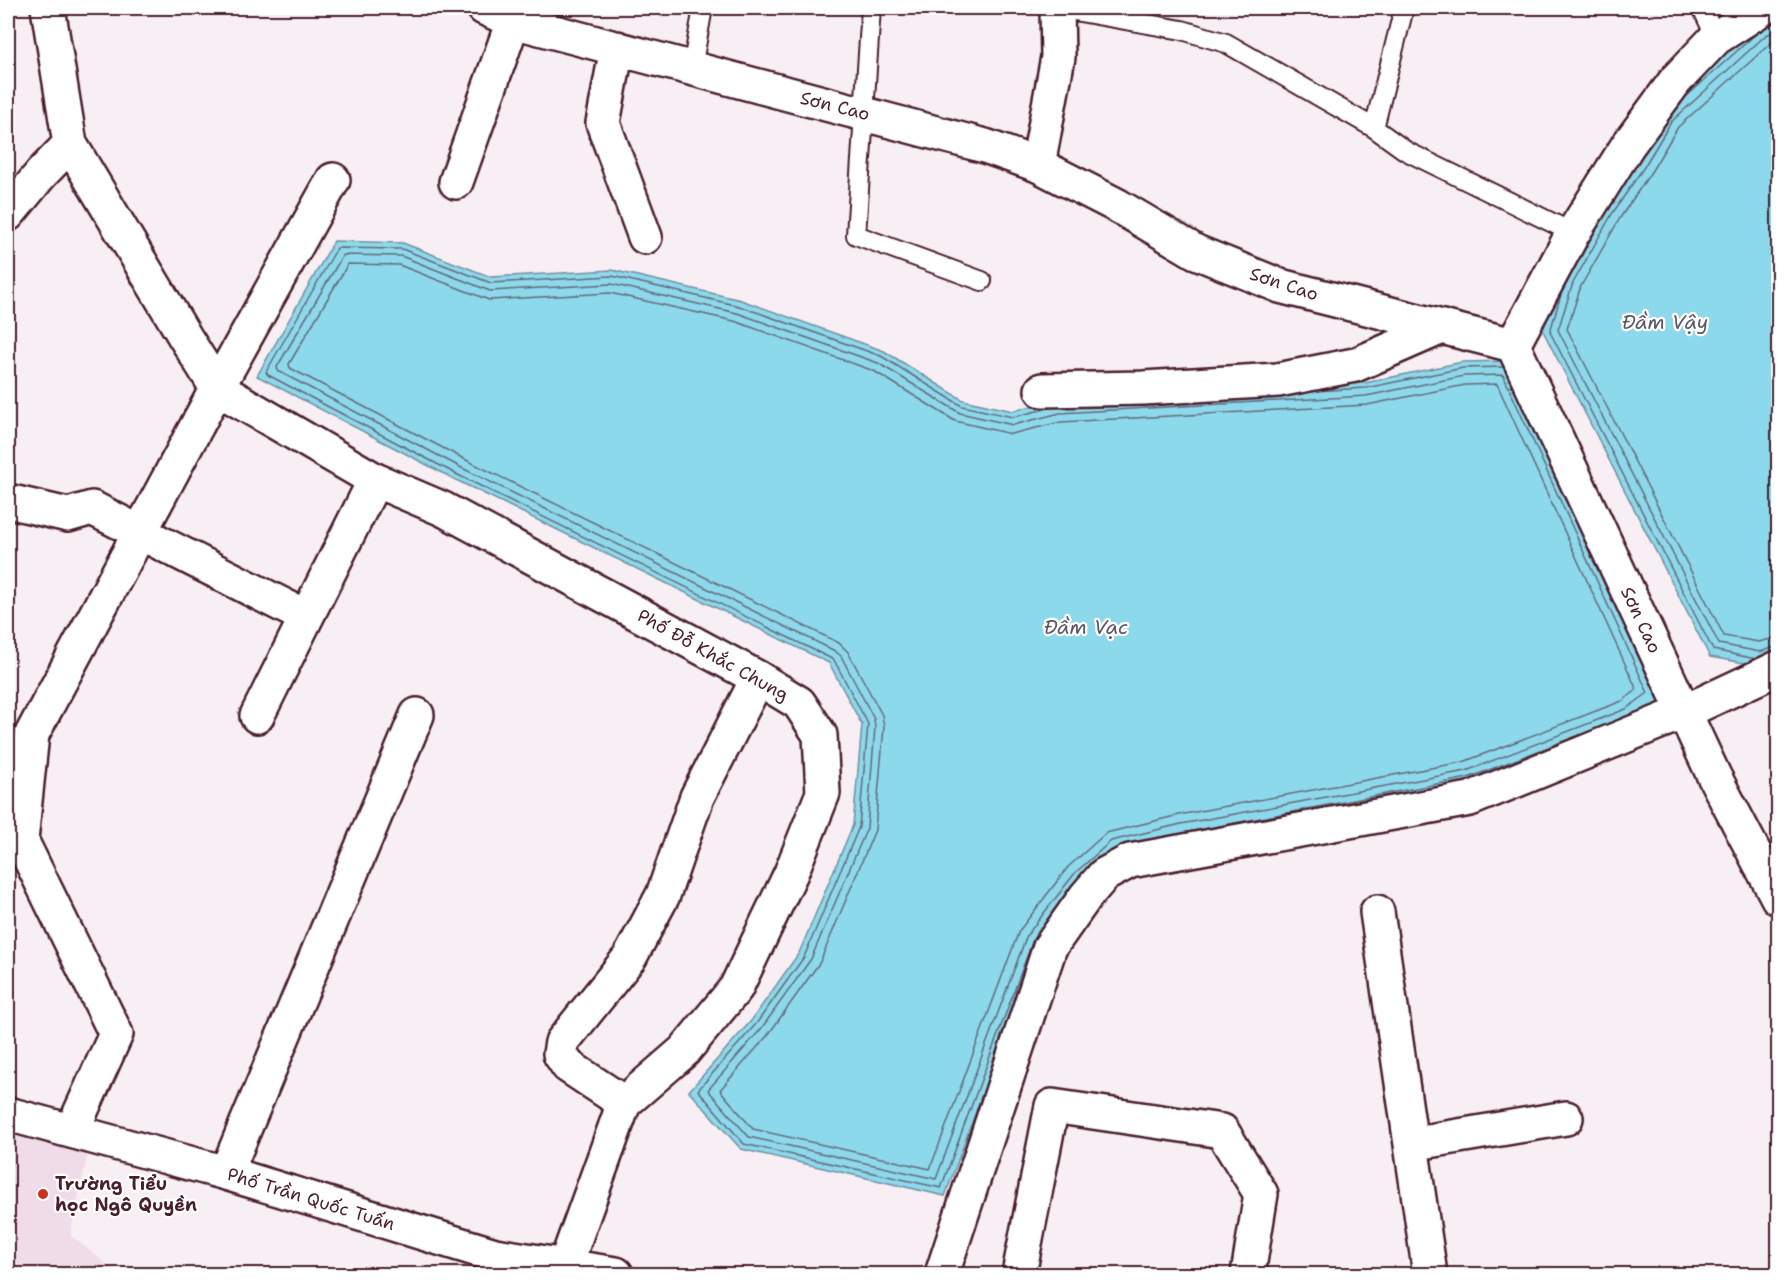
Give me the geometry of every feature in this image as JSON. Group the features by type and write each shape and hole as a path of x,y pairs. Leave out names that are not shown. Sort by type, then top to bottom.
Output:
{"street":[{"path":"48,8 70,144 184,337 217,388"},
{"path":"1038,165 1059,57 1057,8"},
{"path":"1513,345 1573,233 1628,145 1676,80 1716,38 1763,8"},
{"path":"456,182 499,14"},
{"name":"Sơn Cao","path":"499,14 617,48 985,146 1038,165 1118,206 1196,252 1280,286 1513,345 1714,776 1779,898"},
{"path":"617,48 603,123 645,237"},
{"path":"8,214 41,174 70,144"},
{"path":"72,1131 116,1034 21,840 32,734 217,388 333,180"},
{"path":"1042,390 1143,388 1278,380 1355,365 1442,327"},
{"name":"Phố Đỗ Khắc Chung","path":"217,388 375,480 443,509 758,678 799,703 820,735 823,794 791,873 736,988 684,1051 624,1103 565,1266"},
{"path":"256,716 375,480"},
{"path":"8,501 68,515 92,508 306,617"},
{"path":"942,1275 1050,947 1086,896 1104,876 1130,861 1470,799 1684,712 1779,668"},
{"path":"624,1103 568,1066 560,1054 561,1042 630,957 663,895 697,798 758,678"},
{"path":"226,1173 417,715"},
{"path":"1377,912 1430,1275"},
{"path":"1019,1275 1052,1107 1222,1131 1261,1194 1248,1275"},
{"name":"Phố Trần Quốc Tuấn","path":"8,1114 226,1173 495,1255 616,1275"},
{"path":"1411,1144 1566,1118"}],"lane":[{"path":"692,68 703,8"},
{"path":"871,8 856,235 982,281"},
{"path":"1057,8 1182,30 1226,43 1374,128 1406,151 1573,233"},
{"path":"1374,128 1404,8"},
{"path":"1702,8 1716,38"}],"shaded area":[{"name":"Trường Tiểu học Ngô Quyền","path":"8,1126 88,1153 70,1235 119,1274 8,1274"}],"water":[{"name":"Đầm Vậy","path":"1778,15 1778,659 1762,666 1710,657 1543,331 1560,278 1600,206 1697,77 1759,24"},
{"name":"Đầm Vạc","path":"334,241 403,243 491,277 612,270 741,300 884,351 963,400 1013,411 1057,399 1365,383 1462,362 1512,361 1666,698 1633,721 1470,784 1183,837 1038,942 945,1196 741,1149 689,1091 751,1021 799,953 853,825 862,725 829,663 454,479 257,376"}],"place":[{"name":"Trường Tiểu học Ngô Quyền","path":"43,1194"}]}
